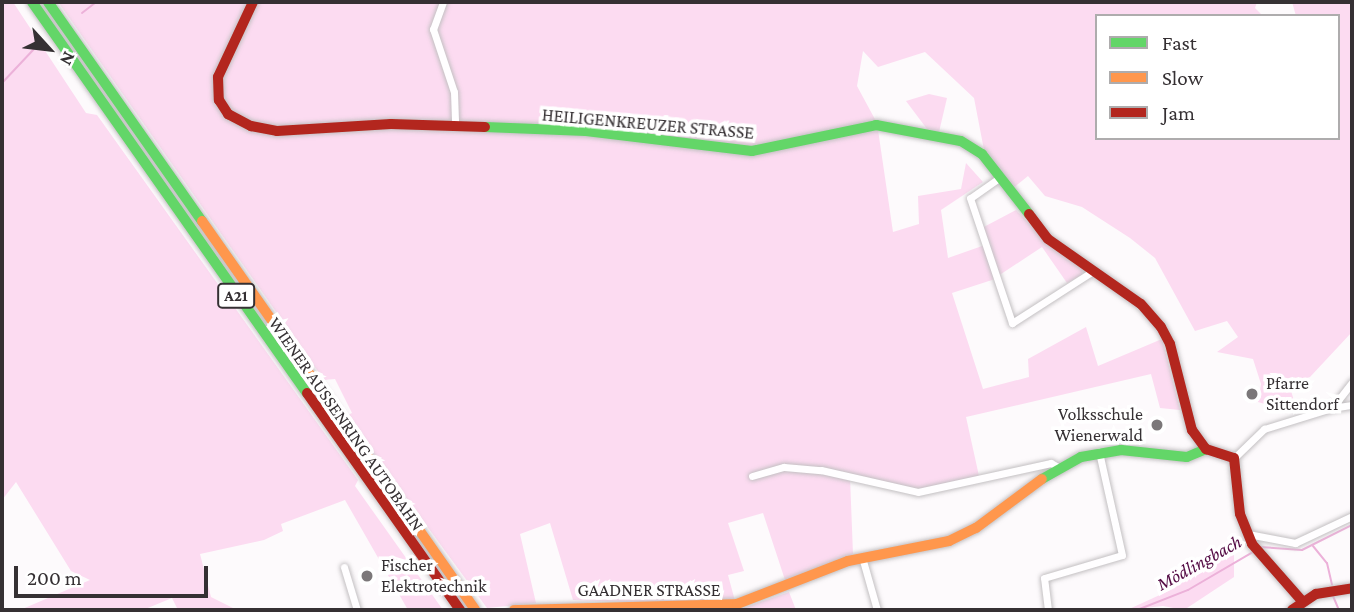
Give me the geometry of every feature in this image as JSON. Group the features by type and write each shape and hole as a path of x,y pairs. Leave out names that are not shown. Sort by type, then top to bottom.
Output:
{"main road":[{"name":"WIENER AUSSENRING AUTOBAHN","path":"32,2 460,610"},
{"name":"WIENER AUSSENRING AUTOBAHN","path":"48,2 475,610"},
{"name":"HEILIGENKREUZER STRASSE","path":"253,2 218,77 219,100 228,114 251,126 277,131 391,124 586,131 752,151 810,142 858,127 893,126 961,141 982,154 1042,233 1141,304 1161,327 1170,344 1188,420 1206,449"},
{"name":"GAADNER STRASSE","path":"514,610 714,608 765,596 862,557 949,541 976,528 1055,465 1099,452 1121,450 1165,458 1199,455 1206,449"},
{"path":"1206,449 1234,458 1240,514 1250,539 1259,553 1303,601"},
{"path":"1292,610 1303,601 1352,588"}],"street":[{"path":"443,2 433,29 454,92 455,126"},
{"path":"999,178 970,198 1012,323 1093,271"},
{"path":"1332,408 1352,382"},
{"path":"1234,458 1264,429 1332,408 1352,405"},
{"path":"1048,610 1044,578 1122,555 1099,452"},
{"path":"752,476 783,467 821,470 918,492 1055,465"},
{"path":"1250,539 1295,543 1352,516"},
{"path":"862,557 877,610"},
{"path":"344,567 357,610"}],"shaded area":[{"path":"2,2 13,2 86,113 97,115 358,480 355,486 443,610 408,610 345,500 281,524 283,531 264,540 200,554 211,597 237,610 178,610 172,598 143,610 20,610 90,580 71,571 16,482 2,500"},
{"path":"58,2 1257,2 1255,8 1261,14 1095,14 1095,140 1340,140 1340,14 1295,14 1292,2 1352,2 1352,332 1310,377 1289,384 1295,404 1285,410 1258,402 1261,384 1253,359 1217,352 1238,337 1227,321 1195,331 1155,258 1082,207 1045,196 1028,176 1012,189 984,150 974,98 925,52 878,67 863,51 857,86 877,123 893,232 919,224 918,196 961,189 966,163 983,182 941,210 948,258 985,245 980,229 1016,210 1051,246 1083,268 1082,275 1067,283 1042,247 992,280 952,293 983,389 1029,377 1028,359 1086,327 1098,366 1162,339 1180,410 1160,408 1151,374 966,417 979,476 920,490 850,477 853,554 786,583 763,513 728,523 744,571 728,575 735,601 710,605 573,600 550,523 520,534 536,603 487,608 346,416 352,413 335,379 324,380"},
{"path":"929,94 947,98 939,132 927,129 906,101"},
{"path":"1234,555 1234,577 1184,610 1163,606 1127,610 1175,588 1180,578"},
{"path":"789,592 796,610 738,610"}],"waterway":[{"path":"82,13 96,2"},
{"path":"2,83 34,49"},
{"name":"Mödlingbach","path":"1260,547 1302,550 1352,525"},
{"path":"1313,546 1327,563 1332,584"},
{"name":"Mödlingbach","path":"1137,610 1188,590 1253,552"},
{"path":"1333,596 1339,610"}],"traffic: fast":[{"path":"32,2 307,393"},
{"path":"48,2 202,221"},
{"path":"485,127 586,131 752,151 876,125 961,141 982,154 1029,214"},
{"path":"1042,479 1081,457 1121,450 1187,457 1206,449"}],"traffic: slow":[{"path":"202,221 475,610"},
{"path":"514,610 737,604 848,561 949,541 976,528 1042,479"}],"traffic: jam":[{"path":"253,2 218,77 219,100 228,114 251,126 277,131 391,124 485,127"},
{"path":"1029,214 1048,239 1141,304 1161,327 1170,344 1192,430 1206,449 1234,458 1240,514 1252,544 1302,601"},
{"path":"307,393 460,610"},
{"path":"1292,610 1316,594 1352,588"}],"place":[{"name":"Pfarre Sittendorf","path":"1252,394"},
{"name":"Volksschule Wienerwald","path":"1157,425"},
{"name":"Fischer Elektrotechnik","path":"367,576"}]}
